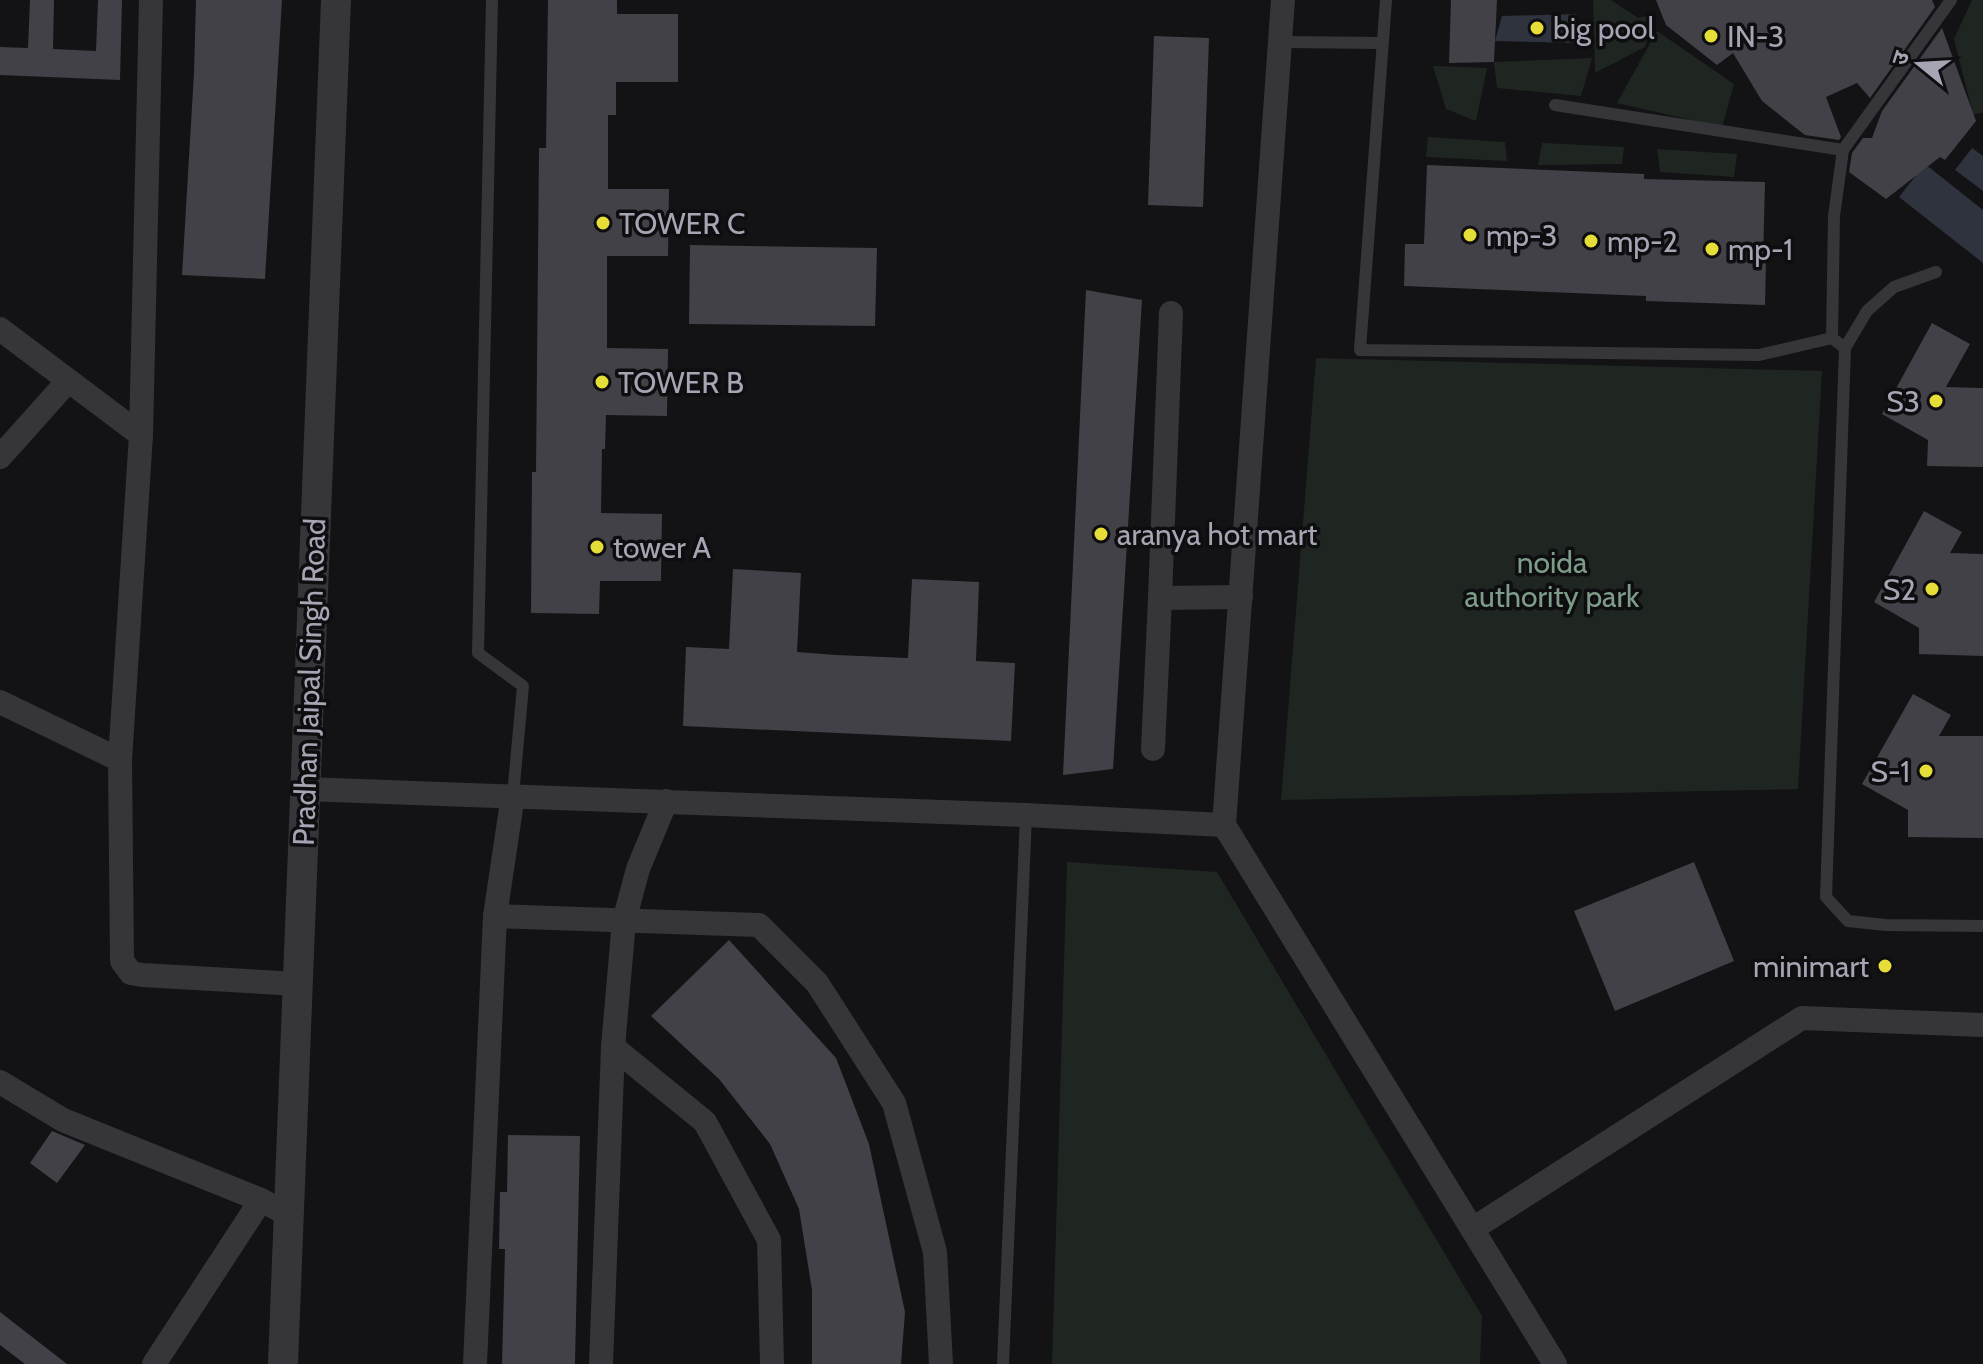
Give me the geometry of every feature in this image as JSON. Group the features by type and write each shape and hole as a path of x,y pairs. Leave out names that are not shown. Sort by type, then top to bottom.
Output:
{"street":[{"path":"151,0 141,435 120,760 122,961 131,973 142,975 298,984"},
{"name":"Pradhan Jaipal Singh Road","path":"283,1364 336,0"},
{"path":"1283,0 1224,825 1555,1364"},
{"path":"1153,749 1171,313"},
{"path":"0,329 141,435"},
{"path":"0,457 68,381"},
{"path":"1160,598 1241,597"},
{"path":"3,710 120,760"},
{"path":"305,789 1224,825"},
{"path":"475,1364 495,916 513,795"},
{"path":"601,1364 613,1047 624,921 638,869 666,801"},
{"path":"495,916 759,925 817,983 894,1103 935,1252 941,1364"},
{"path":"1474,1228 1802,1018 1983,1025"},
{"path":"613,1047 705,1122 769,1240 772,1364"},
{"path":"0,1082 63,1120 261,1200 289,1215"},
{"path":"154,1364 261,1200"}],"lane":[{"path":"492,0 478,653 523,686 513,795"},
{"path":"1386,0 1360,350 1759,355 1832,338"},
{"path":"1832,338 1834,216 1843,150 1951,0"},
{"path":"1281,42 1382,43"},
{"path":"1555,105 1843,150"},
{"path":"1936,272 1894,287 1867,311 1845,348 1826,897 1848,921 1886,925 1983,926"},
{"path":"1832,338 1845,348"},
{"path":"1003,1364 1026,815"}],"green space":[{"path":"1593,0 1611,0 1638,18 1652,15 1645,47 1595,73"},
{"path":"1972,0 1983,0 1983,113 1973,114 1954,39"},
{"path":"1657,31 1734,84 1722,127 1617,103"},
{"path":"1592,58 1581,96 1497,88 1494,62"},
{"path":"1433,66 1487,68 1476,121 1446,109"},
{"path":"1428,137 1505,142 1507,161 1426,157"},
{"path":"1542,143 1624,147 1622,164 1538,165"},
{"path":"1657,149 1737,154 1734,177 1660,172"},
{"name":"noida authority park","path":"1316,358 1822,371 1798,789 1281,800"},
{"path":"1067,862 1217,872 1482,1316 1480,1364 1052,1364"}],"shaded area":[{"name":"big pool","path":"1576,14 1575,43 1495,41 1502,16"},
{"path":"1972,148 1983,156 1983,191 1955,170"},
{"path":"1925,164 1983,210 1983,263 1899,197"}],"building":[{"path":"30,0 54,0 53,49 96,51 98,0 122,0 120,80 0,75 0,47 28,48"},
{"path":"196,0 282,0 265,279 182,275"},
{"path":"548,0 617,0 617,14 678,14 678,82 616,82 616,115 608,115 608,189 669,189 668,256 607,256 607,348 668,349 667,416 606,415 605,449 602,449 601,513 662,514 661,581 600,581 599,614 531,613 532,472 536,472 539,148 546,148"},
{"path":"1451,0 1497,0 1494,62 1449,63"},
{"path":"1656,0 1932,0 1935,7 1870,98 1857,83 1826,97 1841,137 1839,140 1801,132 1762,101 1733,53 1717,65 1666,25"},
{"path":"1942,28 1976,121 1945,160 1940,157 1886,199 1849,172 1852,153 1863,138 1872,138 1882,111"},
{"path":"1154,36 1209,38 1203,207 1148,205"},
{"path":"1427,165 1644,174 1644,179 1765,182 1765,305 1646,301 1646,296 1404,286 1405,244 1424,244"},
{"path":"690,245 877,248 875,326 689,324"},
{"name":"aranya hot mart","path":"1086,290 1142,300 1113,769 1063,775"},
{"name":"S3","path":"1932,323 1970,344 1946,387 1983,388 1983,467 1927,466 1928,440 1882,414"},
{"name":"S2","path":"1924,511 1962,532 1950,553 1983,554 1983,656 1919,654 1919,628 1874,602"},
{"path":"733,569 801,573 797,652 836,655 908,658 912,579 979,582 976,661 1015,663 1011,741 683,726 686,647 729,649"},
{"name":"S-1","path":"1913,694 1951,715 1939,736 1983,736 1983,838 1908,837 1908,810 1862,784"},
{"path":"1694,862 1734,961 1615,1011 1574,911"},
{"path":"729,940 836,1058 869,1144 905,1312 901,1364 812,1364 812,1290 799,1209 770,1144 719,1079 651,1016"},
{"path":"52,1131 85,1145 57,1183 30,1163"},
{"path":"508,1135 580,1136 575,1364 502,1364 505,1249 499,1249 500,1192 507,1192"},
{"path":"0,1312 67,1364 25,1364 0,1345"}],"place":[{"name":"big pool","path":"1537,28"},
{"name":"IN-3","path":"1711,36"},
{"name":"TOWER C","path":"603,223"},
{"name":"mp-3","path":"1470,235"},
{"name":"mp-2","path":"1591,241"},
{"name":"mp-1","path":"1712,249"},
{"name":"TOWER B","path":"602,382"},
{"name":"S3","path":"1936,401"},
{"name":"aranya hot mart","path":"1101,534"},
{"name":"tower A","path":"597,547"},
{"name":"S2","path":"1932,589"},
{"name":"S-1","path":"1926,771"},
{"name":"minimart","path":"1885,966"}]}
